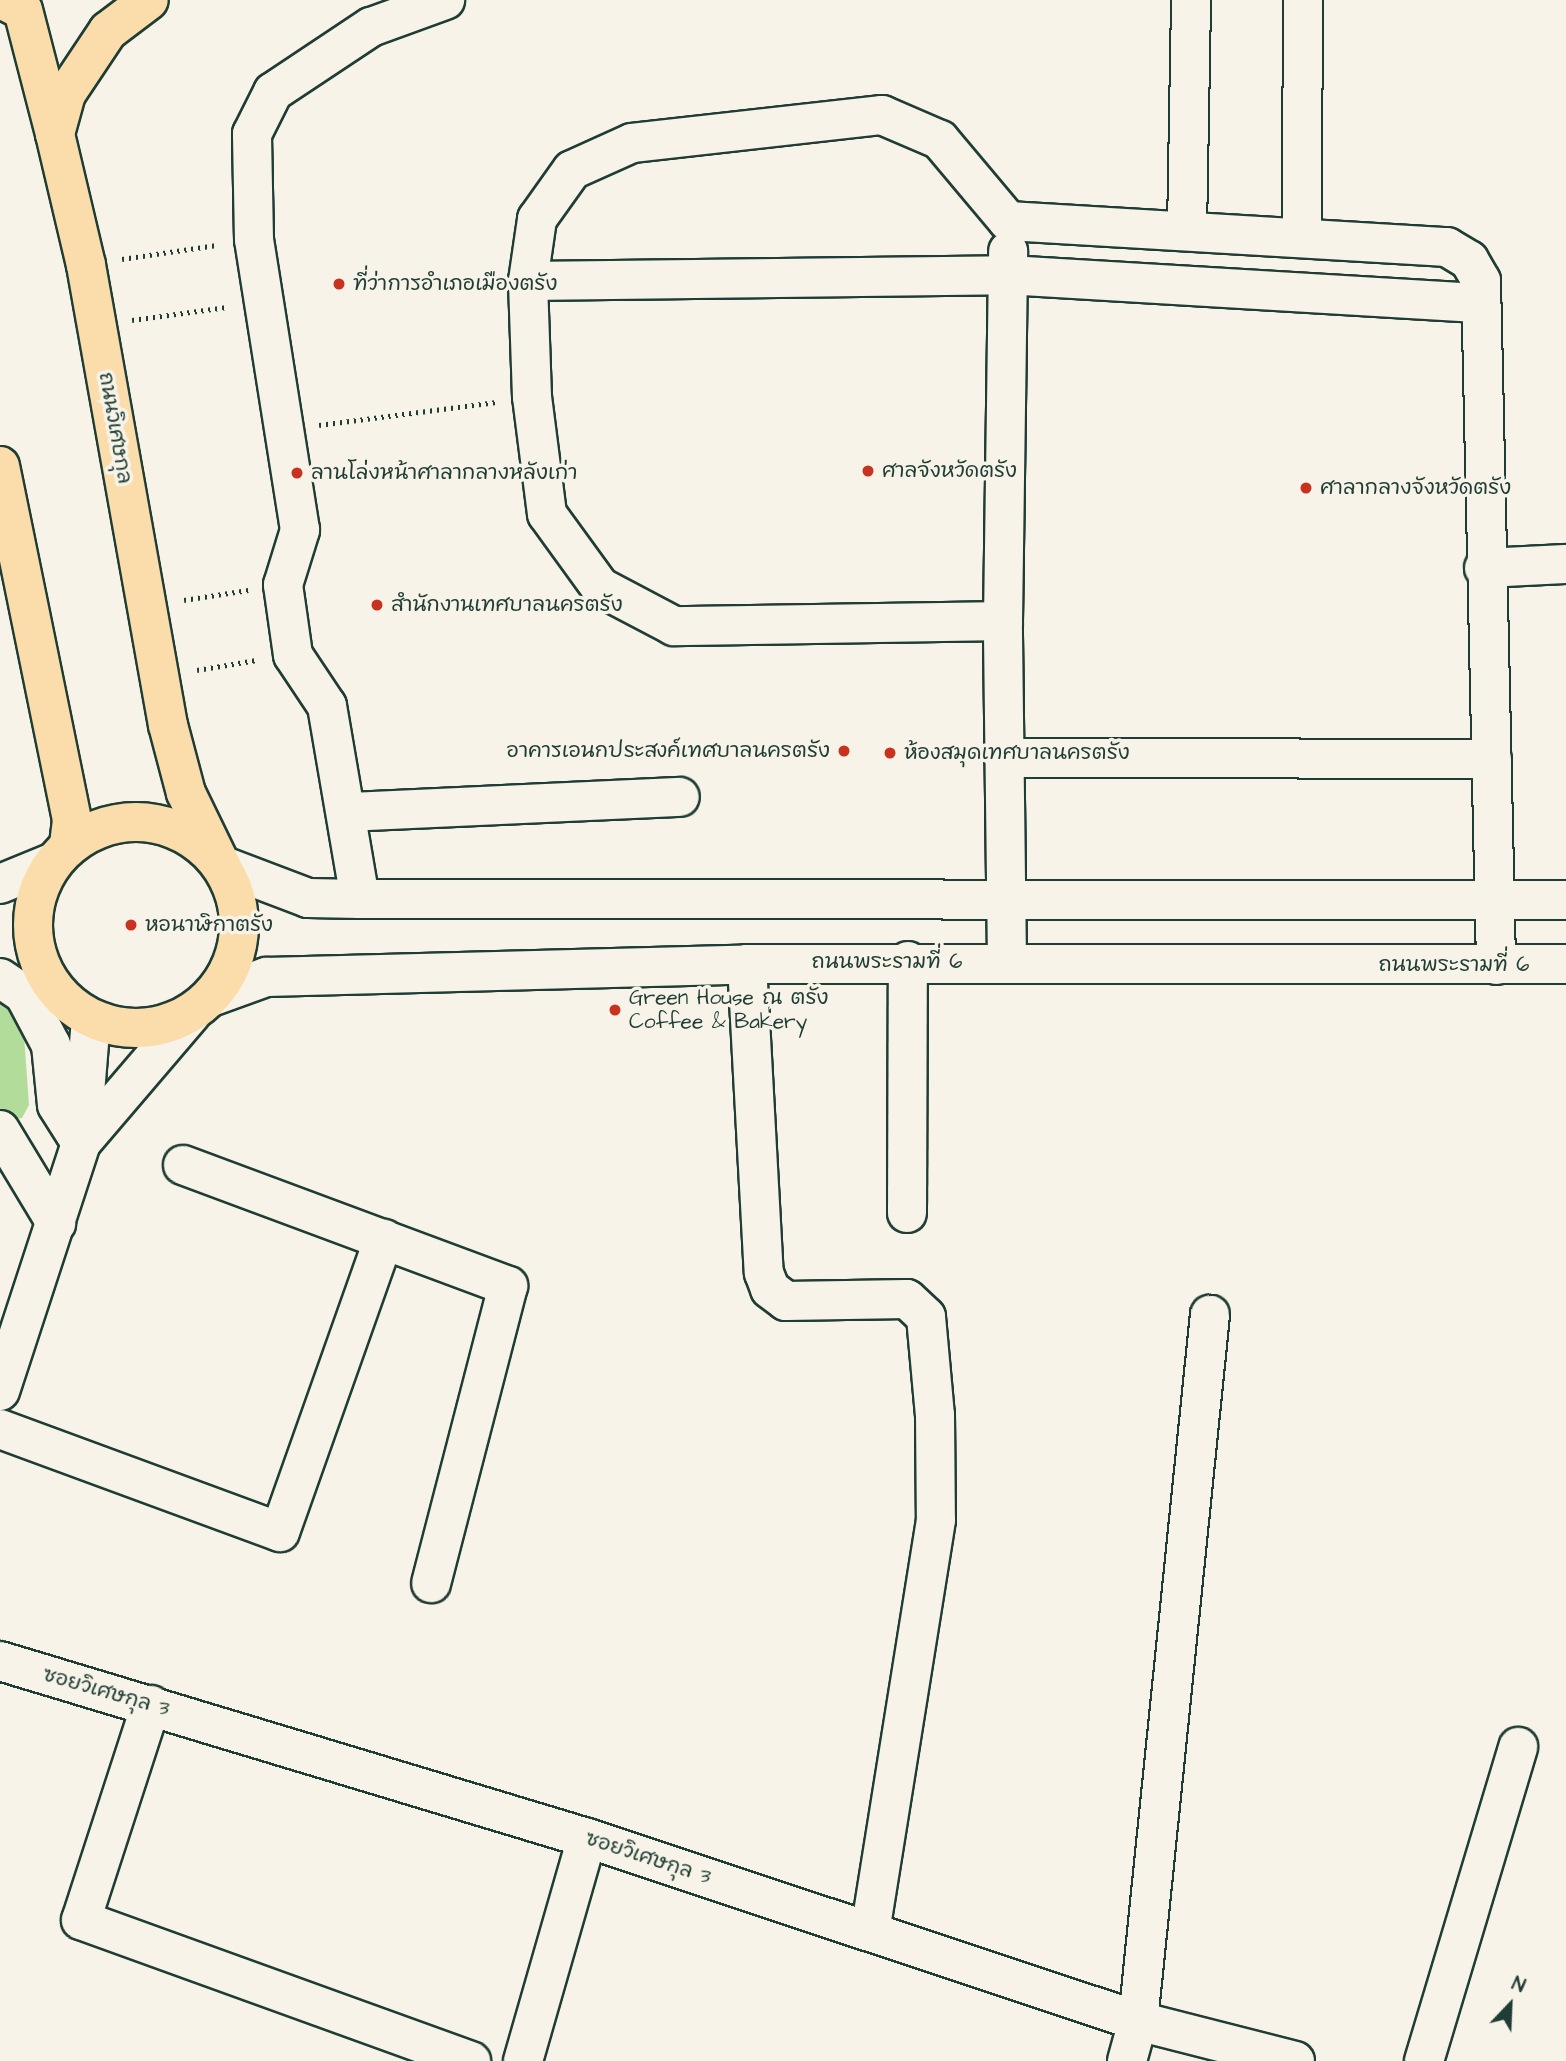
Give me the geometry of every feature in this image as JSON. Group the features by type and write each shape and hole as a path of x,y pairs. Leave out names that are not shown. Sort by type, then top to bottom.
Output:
{"main road":[{"path":"55,134 66,94 108,31 149,0"},
{"name":"ถนนวิเศษกุล","path":"19,7 55,134 86,265 158,676 186,793 221,865"},
{"path":"0,466 72,820 61,854 34,904 32,938 43,971 63,999 91,1019 124,1029 159,1027 201,1006 234,962 240,929 236,895 221,865 196,841 165,826 120,824 98,829 61,854"}],"street":[{"path":"360,900 348,812 327,706 293,655 283,585 300,530 254,240 252,134 273,92 371,27 445,0"},
{"path":"1187,231 1191,0"},
{"path":"1302,238 1303,0"},
{"path":"1003,621 674,626 600,587 547,514 532,397 528,281 537,219 572,170 632,143 882,115 940,140 1008,221 1003,621 1007,962"},
{"path":"1008,221 1447,247 1469,260 1481,281 1484,568 1492,759 1496,965"},
{"path":"528,281 1007,275 1481,303"},
{"path":"1484,568 1566,564"},
{"path":"1004,758 1492,759"},
{"path":"348,812 680,797"},
{"path":"0,884 61,854"},
{"path":"221,865 308,898 360,900 1566,900"},
{"path":"907,1213 908,961"},
{"name":"ถนนพระรามที่ 6","path":"201,1006 266,977 908,961 1566,964"},
{"path":"747,964 764,1273 771,1289 786,1301 907,1299 926,1317 935,1415 936,1520 870,1932"},
{"path":"0,978 43,971"},
{"path":"0,978 24,994 51,1045 57,1105 81,1143"},
{"path":"81,1143 201,1006"},
{"path":"0,1391 81,1143 91,1019"},
{"path":"0,1129 56,1223"},
{"path":"183,1165 508,1286 431,1583"},
{"path":"0,1429 280,1532 384,1239"},
{"path":"1127,2061 1138,2021 1210,1315"},
{"name":"ซอยวิเศษกุล 3","path":"0,1661 151,1704 587,1838 1138,2021 1295,2061"},
{"path":"151,1704 81,1920 471,2061"},
{"path":"1424,2061 1518,1747"},
{"path":"523,2061 587,1838"}],"path":[{"path":"86,265 254,240"},
{"path":"96,326 264,301"},
{"path":"286,429 532,397"},
{"path":"147,606 283,585"},
{"path":"158,676 293,655"}],"green space":[{"path":"0,995 13,1007 24,1036 29,1105 22,1118 10,1119 0,1113"}],"place":[{"name":"ที่ว่าการอำเภอเมืองตรัง","path":"339,284"},
{"name":"ศาลจังหวัดตรัง","path":"868,471"},
{"name":"ลานโล่งหน้าศาลากลางหลังเก่า","path":"297,473"},
{"name":"ศาลากลางจังหวัดตรัง","path":"1306,488"},
{"name":"สำนักงานเทศบาลนครตรัง","path":"377,605"},
{"name":"อาคารเอนกประสงค์เทศบาลนครตรัง","path":"844,751"},
{"name":"ห้องสมุดเทศบาลนครตรัง","path":"890,753"},
{"name":"หอนาฬิกาตรัง","path":"131,925"},
{"name":"Green House ณ ตรัง Coffee & Bakery","path":"615,1010"}]}
